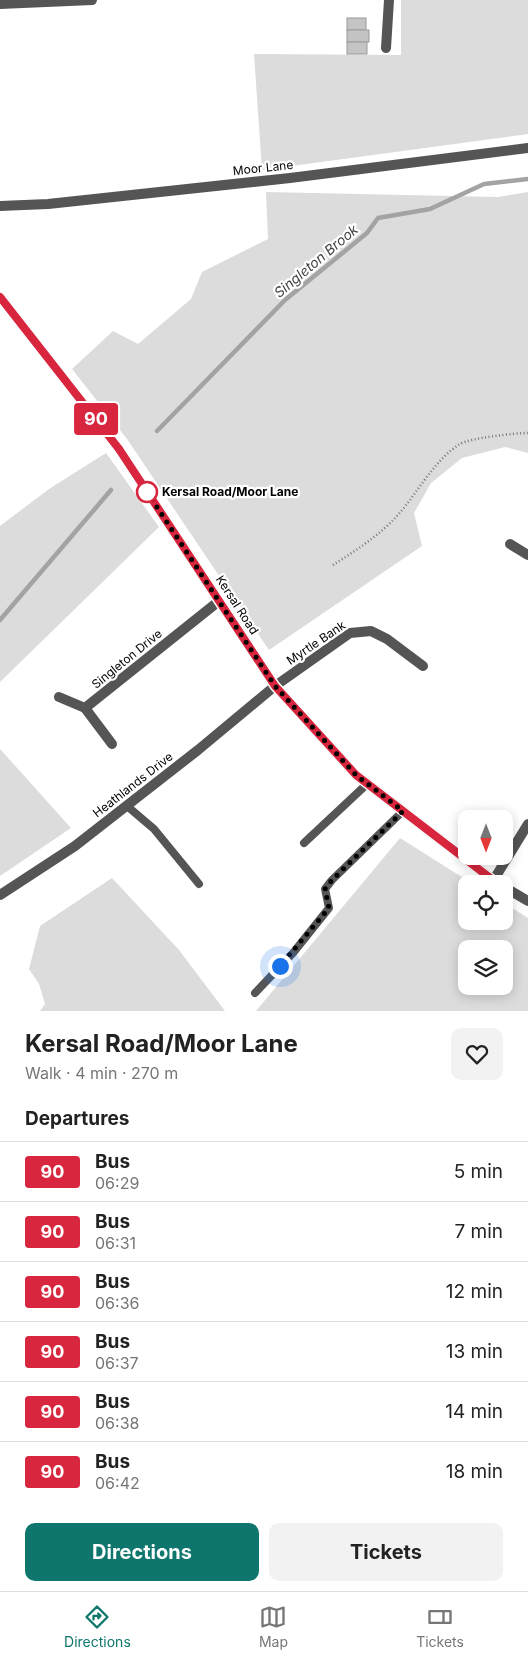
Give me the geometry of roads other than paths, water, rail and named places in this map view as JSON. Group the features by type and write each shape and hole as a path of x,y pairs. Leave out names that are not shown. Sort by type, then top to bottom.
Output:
{"street":[{"path":"0,4 91,0"},
{"path":"386,48 389,0"},
{"name":"Moor Lane","path":"0,206 48,204 116,197 528,148"},
{"name":"Kersal Road","path":"0,297 119,449 275,686 356,775 486,875"},
{"path":"510,544 528,555"},
{"name":"Singleton Drive","path":"85,708 219,601"},
{"name":"Myrtle Bank","path":"275,686 350,633 361,630 371,631 387,639 423,666"},
{"name":"Heathlands Drive","path":"0,895 74,847 128,806 275,686"},
{"path":"59,697 85,708 112,744"},
{"path":"499,875 528,824"},
{"path":"513,892 528,901"}],"lane":[{"path":"304,844 367,784"},
{"path":"128,806 154,829 199,884"},
{"path":"255,994 329,908 325,889 332,880 403,811"}],"waterway":[{"name":"Singleton Brook","path":"157,431 285,300 367,233 378,218 430,209 484,184 528,179"},
{"name":"Singleton Brook","path":"0,620 111,490"}],"place":[{"name":"Kersal Road/Moor Lane","path":"147,492"}]}
